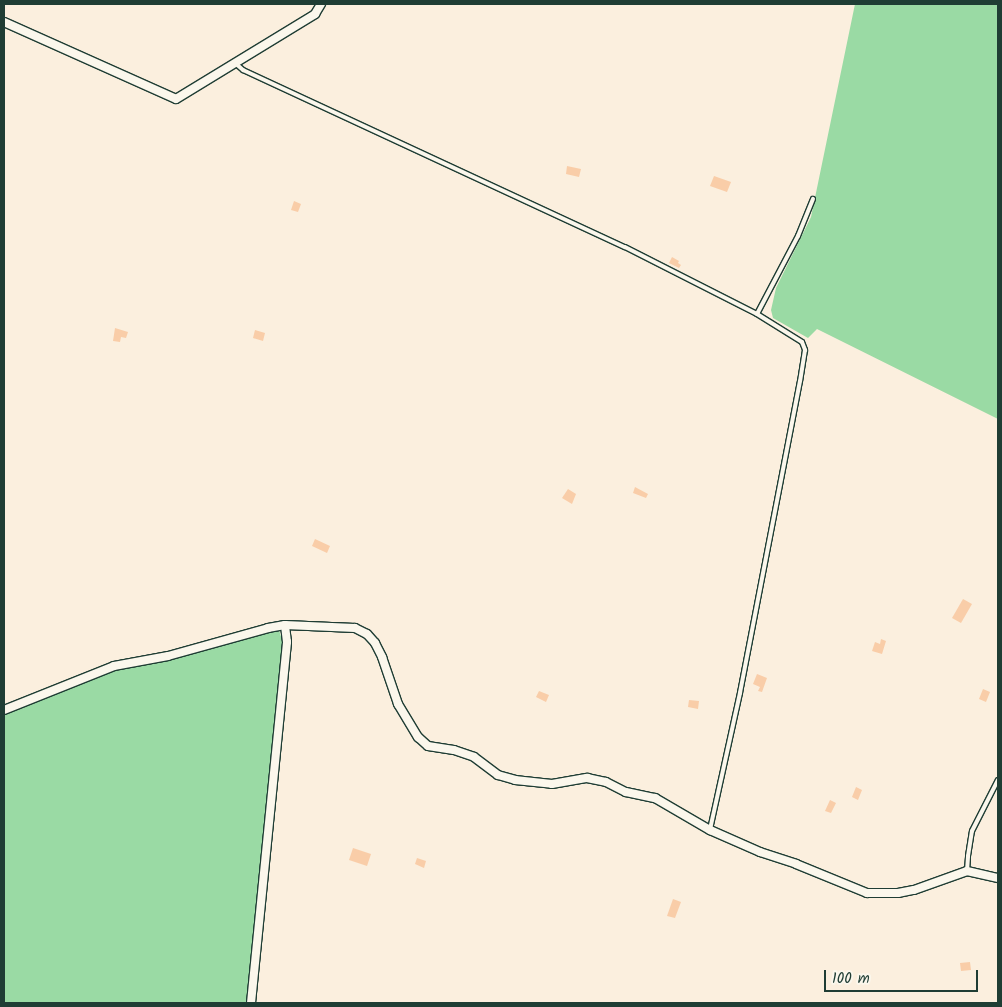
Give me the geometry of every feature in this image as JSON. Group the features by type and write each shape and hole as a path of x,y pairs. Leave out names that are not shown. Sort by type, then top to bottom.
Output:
{"street":[{"path":"4,22 176,99 315,14 321,4"},
{"path":"252,1003 287,642 285,625"},
{"path":"4,710 114,666 168,656 268,628 285,625 355,628 367,634 382,657 398,704 418,737 428,746 454,750 474,757 498,775 515,780 552,784 587,778 606,782 626,792 655,798 710,830 866,894 898,893 914,890 967,871 998,878"}],"lane":[{"path":"235,63 243,70 625,247 757,314 802,342 805,350 740,693 710,830"},
{"path":"757,314 798,236 813,199"},
{"path":"967,871 972,831 998,780"}],"green space":[{"path":"855,4 998,4 998,419 817,329 808,338 773,318 771,310 776,288 811,217"},
{"path":"279,630 283,643 248,1003 4,1003 4,715 115,670 169,660"}],"building":[{"path":"567,166 581,169 579,177 566,174"},
{"path":"714,176 731,182 727,192 710,186"},
{"path":"294,201 301,204 298,212 291,210"},
{"path":"672,257 679,261 678,263 681,265 679,268 669,263"},
{"path":"115,328 128,332 126,338 121,337 120,342 113,341"},
{"path":"255,330 265,333 263,341 253,338"},
{"path":"635,487 648,494 646,498 633,493"},
{"path":"568,489 576,494 572,504 562,498"},
{"path":"315,539 330,546 327,553 312,546"},
{"path":"963,599 972,604 961,623 952,618"},
{"path":"881,639 886,641 882,654 872,651 875,642 880,644"},
{"path":"757,674 767,678 762,692 758,691 760,687 753,684"},
{"path":"983,689 990,692 986,702 979,699"},
{"path":"539,691 549,695 546,702 536,697"},
{"path":"689,700 699,701 698,709 688,707"},
{"path":"856,787 862,790 858,800 852,797"},
{"path":"830,800 836,803 831,813 825,811"},
{"path":"353,848 371,854 367,866 349,860"},
{"path":"417,858 426,861 424,868 415,864"},
{"path":"673,899 681,902 675,918 667,916"},
{"path":"970,962 971,970 961,971 960,963"}]}
